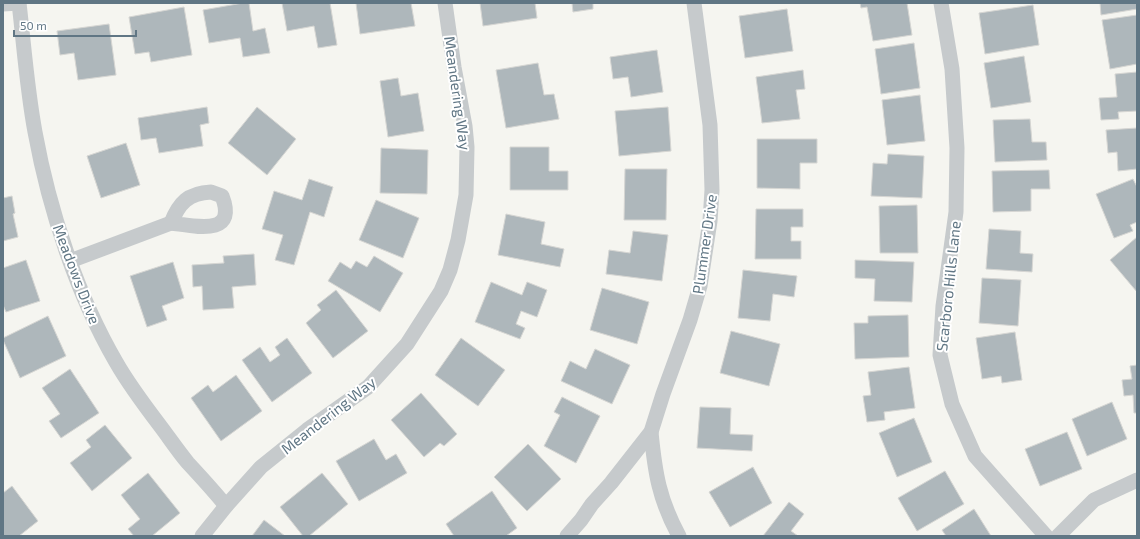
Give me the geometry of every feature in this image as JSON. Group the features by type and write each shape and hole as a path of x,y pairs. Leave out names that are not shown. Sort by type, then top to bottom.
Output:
{"street":[{"path":"3,4 19,3"},
{"name":"Meadows Drive","path":"19,3 29,93 35,133 46,185 70,261 93,319 116,363 140,398 187,462 210,486 226,506"},
{"name":"Meandering Way","path":"202,536 226,506 261,467 307,430 368,387 407,344 441,291 450,270 458,240 466,195 467,147 465,126 444,3"},
{"name":"Plummer Drive","path":"567,536 651,432 690,320 700,286 710,222 712,190 710,125 694,3"},
{"name":"Scarboro Hills Lane","path":"941,3 952,69 957,148 956,212 943,306 940,355 952,404 975,456 1046,536"},
{"path":"70,261 171,223"},
{"name":"Plummer Drive","path":"651,432 660,494 669,517 679,536"},
{"path":"1058,536 1094,500 1137,480"}],"building":[{"path":"249,3 253,31 265,28 270,53 243,57 240,38 209,43 203,10"},
{"path":"282,3 330,3 337,45 318,48 314,26 287,31"},
{"path":"356,3 411,3 415,26 360,34"},
{"path":"480,3 535,3 537,18 483,26"},
{"path":"572,3 593,3 593,9 573,12"},
{"path":"860,3 907,3 912,35 873,41 867,7 861,8"},
{"path":"1100,3 1137,3 1137,9 1101,15"},
{"path":"1033,5 1039,45 985,54 979,13"},
{"path":"184,7 192,55 151,62 149,52 135,54 129,17"},
{"path":"787,9 793,51 745,58 739,16"},
{"path":"1137,15 1137,64 1110,69 1102,20"},
{"path":"109,24 116,75 78,80 74,53 60,55 57,31"},
{"path":"914,43 920,88 881,94 875,49"},
{"path":"657,50 663,92 631,97 628,77 613,79 610,57"},
{"path":"1024,56 1031,102 991,108 984,63"},
{"path":"538,63 544,95 554,94 559,119 506,128 496,70"},
{"path":"803,70 805,89 796,90 800,119 762,123 756,77"},
{"path":"1137,72 1137,111 1118,112 1119,119 1101,120 1099,98 1117,97 1115,74"},
{"path":"398,78 401,96 418,93 424,131 388,137 380,81"},
{"path":"920,95 925,141 887,145 882,100"},
{"path":"207,107 209,123 200,125 203,146 159,153 156,138 141,140 138,118"},
{"path":"257,107 296,139 267,175 228,143"},
{"path":"668,107 671,151 619,156 615,111"},
{"path":"1030,119 1032,142 1046,142 1047,160 995,162 993,120"},
{"path":"1137,128 1137,169 1118,171 1117,152 1108,153 1106,130"},
{"path":"757,139 817,139 817,163 800,163 800,189 757,188"},
{"path":"126,143 140,185 101,198 87,156"},
{"path":"510,147 549,147 549,171 568,171 568,190 510,190"},
{"path":"381,148 428,150 427,194 380,193"},
{"path":"888,154 924,156 922,198 871,196 873,163 887,164"},
{"path":"625,169 667,169 666,220 624,220"},
{"path":"1049,170 1050,189 1031,189 1031,211 993,212 992,171"},
{"path":"309,179 333,187 324,217 310,212 294,265 275,260 283,235 262,229 274,191 302,200"},
{"path":"1133,179 1137,187 1137,222 1130,225 1133,231 1114,238 1096,194"},
{"path":"12,196 15,213 13,214 18,237 3,241 3,198"},
{"path":"376,200 419,218 403,258 359,240"},
{"path":"917,205 918,253 880,253 879,206"},
{"path":"756,209 803,209 803,227 791,227 791,241 801,241 801,259 755,259"},
{"path":"506,214 545,222 541,244 564,249 560,267 498,255"},
{"path":"989,229 1021,231 1020,253 1033,254 1032,272 986,269"},
{"path":"633,231 668,235 662,281 606,274 609,250 630,253"},
{"path":"1137,237 1137,292 1110,260"},
{"path":"254,254 256,285 232,287 234,308 203,310 202,286 193,287 192,265 224,263 223,256"},
{"path":"374,256 403,273 380,312 328,281 340,262 351,269 356,261 367,267"},
{"path":"26,260 40,301 6,312 3,305 3,268"},
{"path":"855,260 914,262 912,302 874,301 875,279 855,278"},
{"path":"173,262 184,298 162,306 167,320 147,327 130,276"},
{"path":"743,270 797,276 794,297 773,294 770,321 738,318"},
{"path":"982,278 1021,280 1018,326 979,323"},
{"path":"491,282 522,295 527,282 547,290 537,317 521,311 516,324 525,328 520,339 475,322"},
{"path":"602,288 649,302 637,344 590,330"},
{"path":"336,290 368,331 333,358 306,323 321,310 317,305"},
{"path":"908,315 909,357 855,359 854,323 868,323 868,316"},
{"path":"48,316 66,356 20,378 3,338"},
{"path":"731,331 780,344 769,386 720,373"},
{"path":"1015,332 1022,380 1002,383 1001,376 982,379 976,338"},
{"path":"287,338 312,373 272,402 242,360 260,347 270,362 280,355 275,347"},
{"path":"461,338 505,370 478,406 435,375"},
{"path":"595,349 630,365 612,404 561,381 570,361 586,369"},
{"path":"1137,365 1137,413 1134,413 1133,395 1124,396 1122,380 1132,379 1130,366"},
{"path":"909,367 915,408 884,412 885,420 867,422 863,396 871,395 868,372"},
{"path":"70,369 99,413 61,438 49,421 60,414 42,388"},
{"path":"236,375 262,411 221,441 191,398 208,385 213,392"},
{"path":"421,393 457,434 444,446 440,443 424,457 391,420"},
{"path":"562,397 600,416 576,463 544,446 560,415 554,412"},
{"path":"1112,402 1127,439 1087,456 1072,419"},
{"path":"700,407 731,408 730,434 753,435 752,451 697,448"},
{"path":"914,418 932,462 897,477 879,433"},
{"path":"105,425 132,458 92,491 70,463 91,447 86,440"},
{"path":"1067,432 1082,469 1040,486 1025,449"},
{"path":"374,439 386,460 396,454 407,473 359,501 336,461"},
{"path":"528,444 561,479 527,511 494,477"},
{"path":"753,467 772,503 730,527 709,492"},
{"path":"945,471 964,504 917,531 898,498"},
{"path":"148,473 180,513 152,536 134,536 128,529 140,519 121,495"},
{"path":"322,473 348,504 309,536 303,536 280,507"},
{"path":"12,486 38,521 19,536 3,536 3,493"},
{"path":"492,491 517,528 506,536 454,536 446,524"},
{"path":"789,502 804,514 791,531 798,536 763,536"},
{"path":"974,509 991,536 946,536 942,530"},
{"path":"264,520 285,536 252,536"}]}
